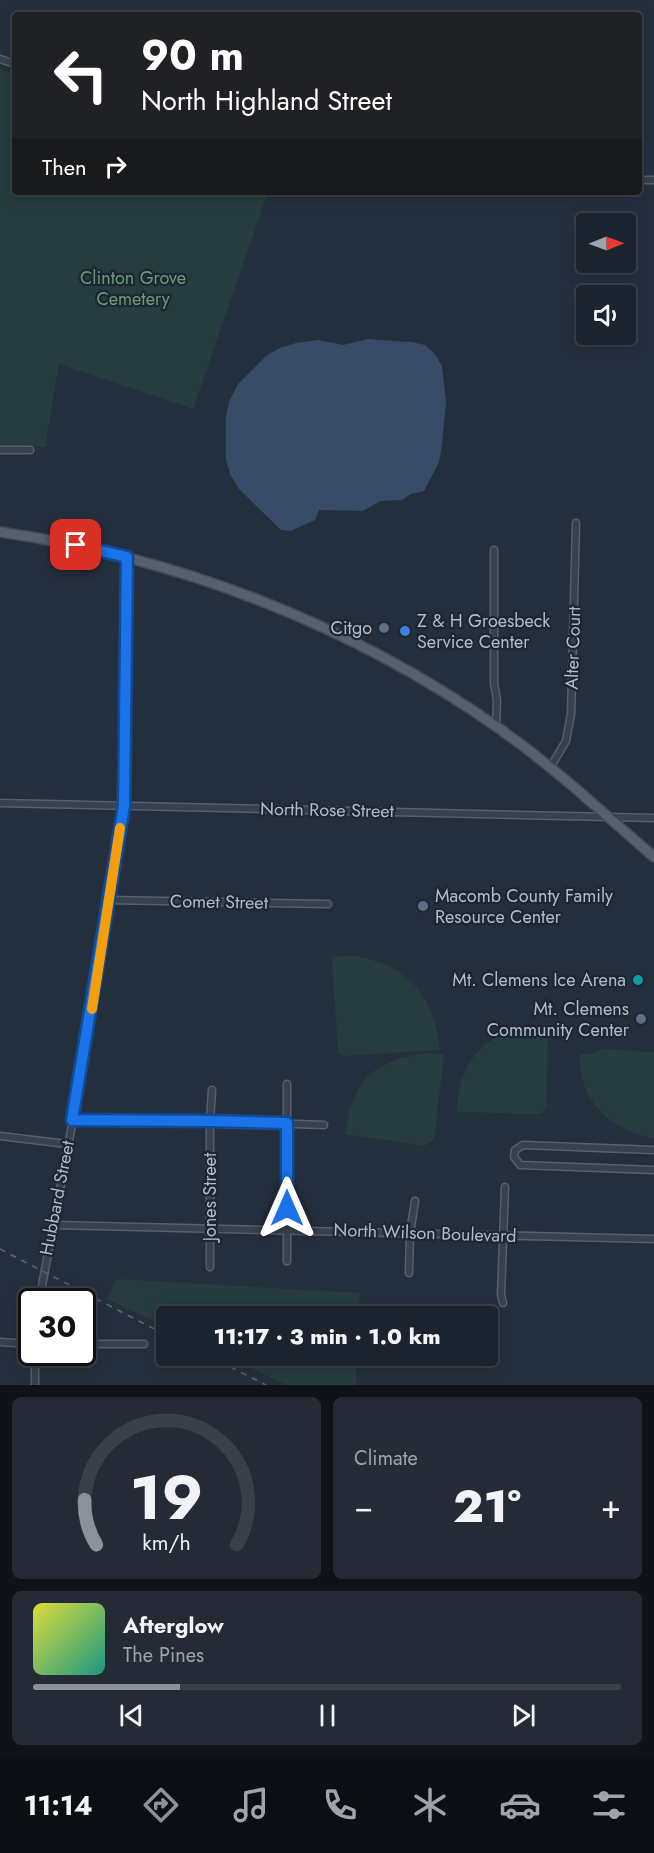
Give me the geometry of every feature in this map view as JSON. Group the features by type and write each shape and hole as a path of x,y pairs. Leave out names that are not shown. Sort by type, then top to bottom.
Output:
{"main road":[{"path":"0,532 66,543 127,557 239,592 318,626 394,663 496,726 550,768 654,857"}],"street":[{"path":"0,450 30,450"},
{"name":"Alter Court","path":"550,768 566,741 571,714 576,523"},
{"path":"494,550 496,726"},
{"name":"Hubbard Street","path":"41,1288 68,1144 124,806 127,557"},
{"name":"North Rose Street","path":"0,802 654,818"},
{"name":"Comet Street","path":"109,900 328,904"},
{"path":"287,1084 287,1261"},
{"name":"Jones Street","path":"210,1267 212,1090"},
{"path":"72,1120 324,1125"},
{"path":"0,1136 68,1144"},
{"path":"654,1150 523,1145 515,1150 514,1157 520,1165 654,1170"},
{"path":"503,1303 501,1295 505,1186"},
{"path":"409,1273 410,1233 416,1201"},
{"name":"North Wilson Boulevard","path":"52,1225 654,1239"},
{"path":"0,1342 18,1343"},
{"path":"96,1344 144,1344"},
{"path":"35,1366 35,1385"}],"green space":[{"name":"Clinton Grove Cemetery","path":"0,69 12,73 12,195 267,195 193,409 59,364 45,447 0,446"},
{"path":"354,956 390,967 404,975 415,986 425,999 432,1014 440,1050 344,1056 338,1052 332,957"},
{"path":"548,1024 546,1108 541,1114 457,1112 464,1074 482,1047 511,1031"},
{"path":"602,1049 654,1052 654,1138 638,1134 611,1120 591,1099 584,1086 580,1054 593,1054"},
{"path":"428,1053 444,1054 434,1140 424,1146 345,1134 354,1099 369,1076 380,1067 393,1061"},
{"path":"117,1279 360,1293 359,1306 156,1306 156,1322 107,1299"},
{"path":"247,1366 357,1366 356,1385 286,1385"}],"water":[{"path":"368,339 425,345 434,353 442,366 446,402 439,462 424,491 411,494 402,500 380,501 363,511 319,510 315,520 291,531 281,530 239,489 230,474 226,459 226,417 229,402 238,384 266,356 280,348 318,340 343,345"}],"railway":[{"path":"0,1249 156,1330"},
{"path":"229,1366 266,1385"}],"slow traffic":[{"path":"92,1009 120,828"}],"place":[{"name":"Citgo","path":"384,628"},
{"name":"Z & H Groesbeck Service Center","path":"405,631"},
{"name":"Macomb County Family Resource Center","path":"423,906"},
{"name":"Mt. Clemens Ice Arena","path":"638,980"},
{"name":"Mt. Clemens Community Center","path":"641,1019"}],"route":[{"path":"76,545 127,557 126,717 124,806 72,1120 287,1123 287,1208"}]}
